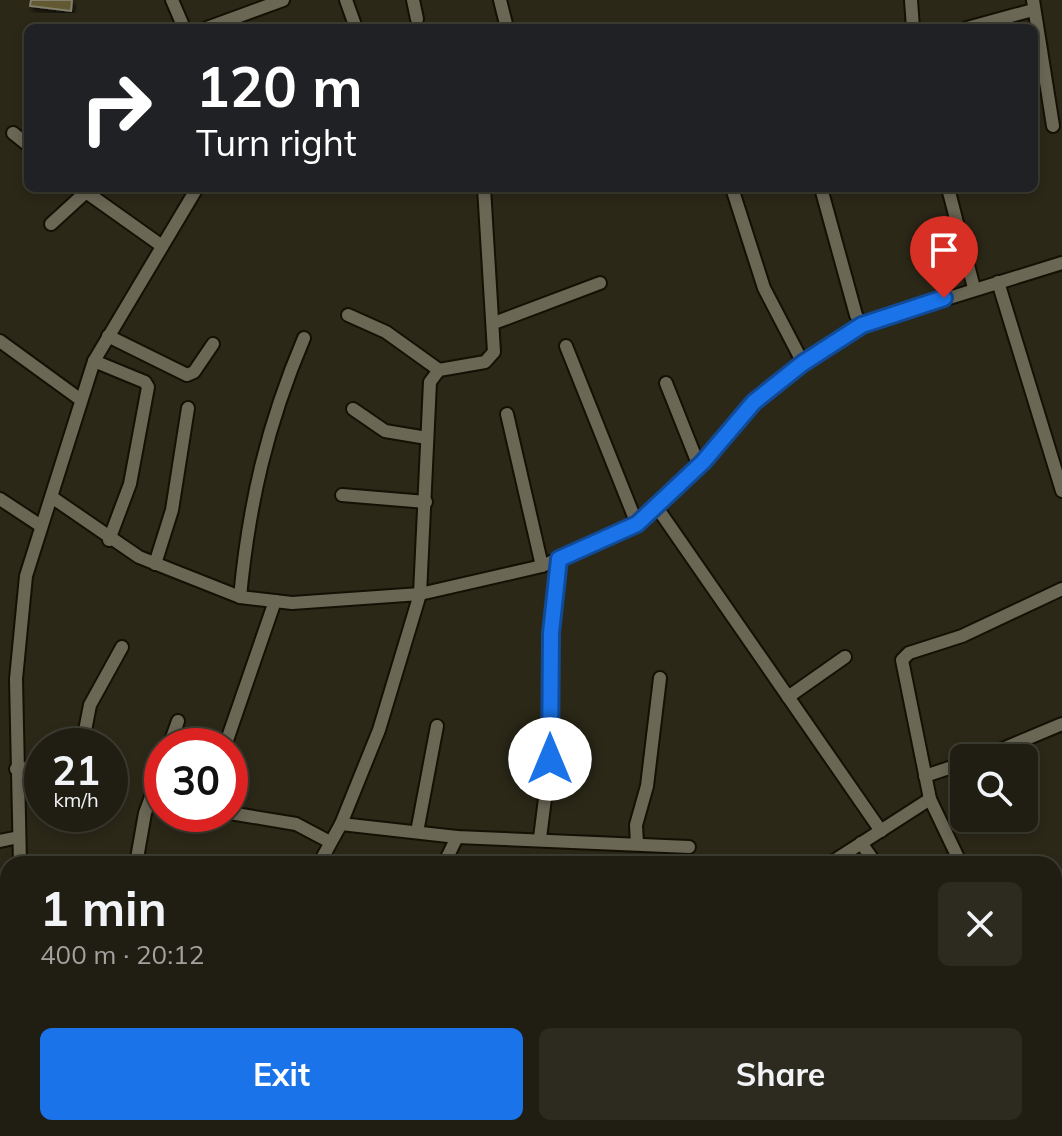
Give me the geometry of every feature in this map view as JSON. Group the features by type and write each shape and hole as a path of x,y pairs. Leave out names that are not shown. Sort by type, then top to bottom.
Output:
{"street":[{"path":"172,0 182,24"},
{"path":"218,24 282,0"},
{"path":"346,0 355,24"},
{"path":"413,0 417,19"},
{"path":"500,0 506,24"},
{"path":"911,0 913,24"},
{"path":"978,24 1033,5"},
{"path":"1038,35 1053,126"},
{"path":"13,133 24,142"},
{"path":"51,224 82,192"},
{"path":"87,192 162,246"},
{"path":"20,856 15,741 19,628 26,576 94,361 195,192"},
{"path":"323,856 341,824 379,730 420,594 430,382 439,370 485,362 492,357 494,323 484,192"},
{"path":"733,192 764,288 803,363"},
{"path":"822,192 856,315 862,325"},
{"path":"949,192 974,288"},
{"path":"53,498 109,540 155,564 240,597 275,601 420,594 542,566 637,524 699,466 754,402 803,363 862,325 1062,263"},
{"path":"998,282 1062,491"},
{"path":"494,323 600,283"},
{"path":"348,315 386,332 439,370"},
{"path":"108,336 187,375 194,372 213,344"},
{"path":"240,597 247,520 278,401 304,338"},
{"path":"0,341 81,400"},
{"path":"566,346 637,524"},
{"path":"94,361 145,382 148,387 130,484 109,540"},
{"path":"666,383 699,466"},
{"path":"155,564 169,524 188,408"},
{"path":"353,409 385,431 427,438"},
{"path":"507,414 542,566"},
{"path":"342,495 426,502"},
{"path":"0,499 41,526"},
{"path":"656,506 881,831"},
{"path":"540,838 550,759 551,633 559,559"},
{"path":"957,856 930,799 902,663 905,657 962,636 1062,589"},
{"path":"231,728 275,601"},
{"path":"86,728 90,705 122,647"},
{"path":"788,697 845,657"},
{"path":"637,844 636,825 647,786 660,678"},
{"path":"175,728 178,721"},
{"path":"1020,744 1062,724"},
{"path":"417,832 437,726"},
{"path":"0,743 15,741"},
{"path":"16,769 24,768"},
{"path":"925,776 950,768"},
{"path":"841,856 930,799"},
{"path":"248,816 296,824 330,842"},
{"path":"341,824 457,837 540,838 689,847"},
{"path":"139,856 146,832"},
{"path":"0,841 19,837"},
{"path":"448,856 457,837"},
{"path":"861,843 870,856"}],"building":[{"path":"31,0 72,0 71,11 30,6"}],"route":[{"path":"550,759 551,633 559,559 637,524 703,462 754,402 803,363 862,325 944,298"}]}
